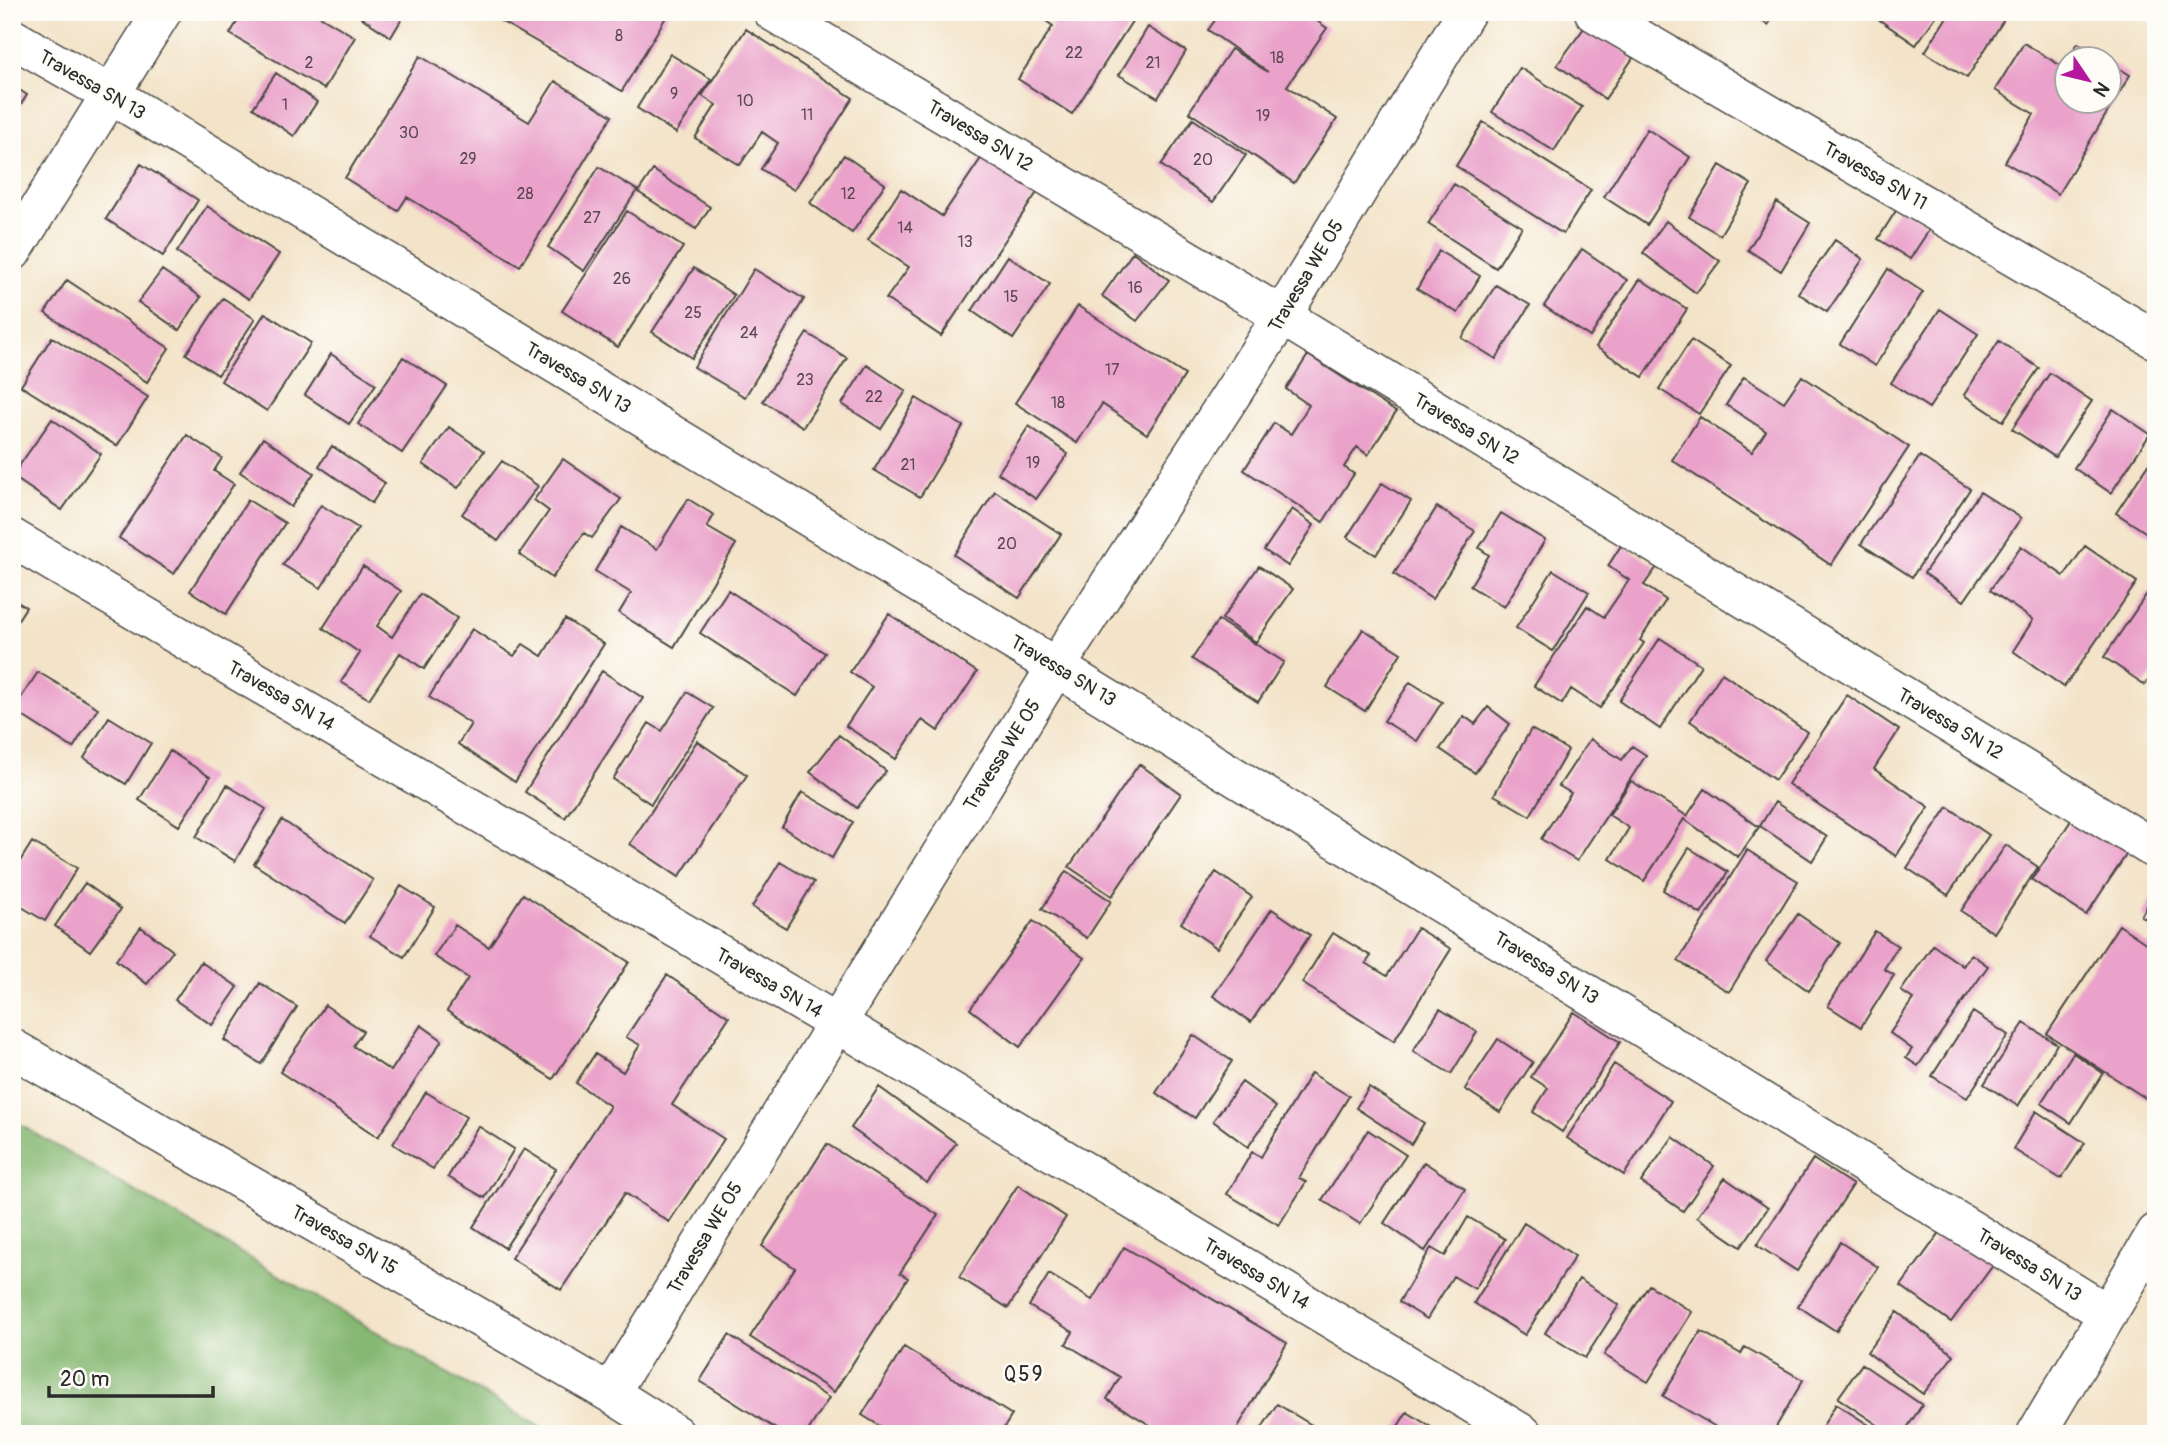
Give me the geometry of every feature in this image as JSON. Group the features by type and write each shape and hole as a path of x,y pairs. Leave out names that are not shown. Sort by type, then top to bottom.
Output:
{"street":[{"path":"12,252 162,12"},
{"name":"Travessa SN 12","path":"773,12 1282,316 2156,850"},
{"name":"Travessa WE 05","path":"610,1393 1056,667 1282,316 1466,12"},
{"name":"Travessa SN 11","path":"1594,12 2156,340"},
{"name":"Travessa SN 13","path":"12,38 110,94 1056,667 2108,1314"},
{"name":"Travessa SN 14","path":"12,538 837,1023 1523,1434"},
{"name":"Travessa SN 15","path":"12,1048 610,1393 675,1434"},
{"path":"2036,1434 2156,1233"}],"green space":[{"path":"12,1120 547,1431 546,1434 12,1434"}],"building":[{"path":"243,12 313,12 355,37 324,89 230,34"},
{"path":"353,12 406,12 391,37"},
{"path":"485,12 669,12 622,91"},
{"path":"1033,12 1138,12 1072,114 1018,79 1053,26"},
{"path":"1221,12 1304,12 1327,28 1287,86 1337,119 1294,183 1189,112 1231,49 1268,72 1208,30"},
{"path":"1749,12 1776,12 1768,25"},
{"path":"1868,12 1939,12 1916,45"},
{"path":"1950,12 1989,12 2003,21 1967,78 1925,52"},
{"path":"1587,24 1633,58 1605,99 1557,65"},
{"path":"1148,27 1186,51 1158,98 1119,75"},
{"path":"746,29 853,98 794,190 761,169 778,143 762,132 740,165 695,138 716,105 702,96"},
{"path":"2024,43 2052,60 2052,116 2105,116 2058,194 2005,162 2034,114 1995,90"},
{"path":"670,54 711,79 676,133 637,108"},
{"path":"420,56 529,122 555,81 612,116 520,266 407,197 398,211 345,178"},
{"path":"1520,68 1582,107 1554,151 1492,112"},
{"path":"2122,70 2130,75 2122,88"},
{"path":"276,73 317,102 294,136 253,108"},
{"path":"12,85 27,95 12,118"},
{"path":"1193,119 1246,155 1213,202 1161,165"},
{"path":"1483,122 1591,190 1563,234 1456,166"},
{"path":"1647,129 1690,157 1647,225 1604,197"},
{"path":"986,151 1040,188 941,336 886,299 909,267 868,240 901,189 942,216"},
{"path":"844,155 885,184 852,233 810,203"},
{"path":"141,164 198,200 163,256 106,219"},
{"path":"1720,165 1751,184 1720,235 1689,217"},
{"path":"599,167 637,190 584,271 548,247"},
{"path":"653,170 710,207 696,229 638,192"},
{"path":"1454,184 1522,227 1496,268 1428,224"},
{"path":"1777,202 1810,223 1781,271 1748,250"},
{"path":"207,206 279,254 249,299 177,252"},
{"path":"1899,206 1931,227 1910,259 1878,239"},
{"path":"627,211 683,247 618,347 562,311"},
{"path":"1666,221 1720,261 1696,293 1643,253"},
{"path":"1835,240 1863,259 1827,312 1798,293"},
{"path":"1582,249 1627,280 1590,337 1544,306"},
{"path":"1439,251 1480,276 1458,313 1417,289"},
{"path":"1133,252 1169,280 1137,321 1102,296"},
{"path":"1008,256 1050,284 1013,339 972,311"},
{"path":"694,268 734,295 692,358 652,332"},
{"path":"754,269 804,299 745,397 694,367"},
{"path":"1888,269 1923,292 1875,366 1840,344"},
{"path":"162,270 201,297 179,330 138,302"},
{"path":"1640,279 1687,309 1643,377 1596,347"},
{"path":"67,280 169,348 147,382 45,313"},
{"path":"1496,285 1530,305 1496,359 1462,338"},
{"path":"223,298 255,319 218,375 186,354"},
{"path":"1078,306 1185,375 1147,434 1102,404 1077,443 1015,403"},
{"path":"1940,309 1978,334 1929,408 1891,383"},
{"path":"265,313 311,343 267,411 221,381"},
{"path":"807,333 847,358 803,427 763,401"},
{"path":"52,337 148,397 117,446 21,386"},
{"path":"1691,340 1731,366 1699,414 1659,389"},
{"path":"1999,341 2039,368 2003,421 1964,395"},
{"path":"331,354 376,384 349,424 305,395"},
{"path":"1308,355 1396,412 1368,455 1357,447 1344,467 1354,474 1323,522 1244,470 1274,423 1291,434 1309,405 1286,389"},
{"path":"403,357 447,386 402,453 358,424"},
{"path":"867,365 906,391 881,429 842,404"},
{"path":"2050,373 2092,401 2055,457 2012,429"},
{"path":"1802,376 1909,447 1831,565 1672,460 1700,417 1752,452 1766,431 1726,405 1744,377 1784,402"},
{"path":"916,398 963,426 920,497 874,470"},
{"path":"2113,409 2150,434 2111,493 2074,468"},
{"path":"52,419 101,454 62,510 12,476"},
{"path":"1029,426 1068,454 1036,499 998,473"},
{"path":"449,427 484,451 458,488 423,464"},
{"path":"187,435 222,458 214,471 234,484 174,574 119,538"},
{"path":"263,438 314,473 291,507 240,472"},
{"path":"332,446 385,483 372,503 319,466"},
{"path":"2156,453 2156,539 2116,513"},
{"path":"1920,456 1970,489 1912,577 1861,544"},
{"path":"563,459 621,499 592,538 584,533 552,578 519,554 549,511 534,500"},
{"path":"502,461 538,486 498,541 462,514"},
{"path":"1382,483 1411,501 1376,555 1347,537"},
{"path":"995,491 1061,534 1019,598 954,555"},
{"path":"1980,492 2021,518 1964,601 1924,573"},
{"path":"688,499 714,515 707,527 736,544 674,647 619,613 631,593 595,571 621,527 657,549"},
{"path":"248,500 285,523 226,614 190,591"},
{"path":"321,505 358,528 321,588 283,565"},
{"path":"1437,507 1475,531 1432,599 1394,574"},
{"path":"1292,509 1314,525 1288,566 1264,550"},
{"path":"1501,513 1545,540 1504,607 1470,586 1489,555 1479,548"},
{"path":"1622,544 1657,567 1644,585 1666,600 1640,640 1644,643 1600,708 1571,689 1562,704 1534,686 1587,606 1604,617 1629,580 1608,566"},
{"path":"2021,546 2064,576 2085,546 2137,582 2064,687 2013,651 2033,620 1990,590"},
{"path":"363,566 401,591 377,626 392,637 420,594 457,618 424,669 400,653 369,699 341,682 360,653 323,628"},
{"path":"1259,566 1293,589 1256,642 1222,619"},
{"path":"1553,570 1589,592 1553,651 1516,628"},
{"path":"728,590 825,653 797,696 700,633"},
{"path":"2148,592 2156,597 2156,670 2145,685 2104,657"},
{"path":"12,599 26,607 12,629"},
{"path":"889,614 977,672 938,731 922,720 896,759 846,726 872,687 850,672"},
{"path":"565,619 604,644 515,782 458,744 471,724 429,697 472,629 514,656 523,644 542,656"},
{"path":"1218,620 1284,662 1258,702 1192,659"},
{"path":"1363,629 1401,653 1365,711 1327,687"},
{"path":"1660,638 1701,665 1660,729 1619,701"},
{"path":"602,671 643,698 565,818 525,792"},
{"path":"38,672 98,708 73,748 13,710"},
{"path":"1722,673 1807,732 1775,780 1690,721"},
{"path":"1410,682 1442,702 1417,741 1384,721"},
{"path":"687,692 713,708 651,804 613,779 649,723 662,731"},
{"path":"1847,695 1899,730 1874,769 1929,807 1896,856 1788,784"},
{"path":"1488,707 1510,724 1475,773 1440,749 1464,716 1475,724"},
{"path":"109,717 151,743 126,784 84,758"},
{"path":"1531,729 1568,750 1530,816 1494,795"},
{"path":"839,735 886,771 857,808 810,772"},
{"path":"1590,739 1622,760 1632,746 1646,755 1577,861 1541,839 1571,793 1559,786"},
{"path":"697,741 747,775 679,877 630,844"},
{"path":"170,751 210,777 179,826 139,800"},
{"path":"1139,764 1181,794 1112,896 1069,867"},
{"path":"1631,781 1687,816 1705,789 1759,827 1738,857 1684,819 1644,881 1610,859 1629,828 1609,815"},
{"path":"227,785 266,809 235,861 196,837"},
{"path":"802,792 853,822 832,858 782,827"},
{"path":"1775,802 1827,837 1812,861 1760,826"},
{"path":"1948,807 1989,835 1948,895 1907,868"},
{"path":"2076,813 2130,849 2086,915 2032,880"},
{"path":"282,820 373,880 345,923 254,864"},
{"path":"32,842 77,868 45,921 12,901 12,874"},
{"path":"2006,845 2038,867 1994,933 1961,911"},
{"path":"1689,848 1728,872 1701,914 1663,890"},
{"path":"1747,850 1798,881 1729,992 1678,961"},
{"path":"780,862 814,882 786,928 752,907"},
{"path":"1066,871 1111,901 1087,938 1042,909"},
{"path":"1216,872 1252,897 1217,948 1181,923"},
{"path":"85,883 121,909 90,951 55,926"},
{"path":"401,886 435,907 404,957 370,936"},
{"path":"2156,891 2156,924 2141,916"},
{"path":"523,894 629,962 553,1079 447,1011 468,978 434,956 455,925 489,947"},
{"path":"1272,909 1310,935 1251,1022 1213,996"},
{"path":"1798,914 1840,943 1809,991 1766,961"},
{"path":"1033,921 1084,958 1020,1047 970,1009"},
{"path":"2119,925 2153,948 2156,944 2156,1105 2047,1034"},
{"path":"141,927 173,951 147,984 116,960"},
{"path":"1417,928 1451,949 1394,1041 1302,983 1333,933 1371,956 1366,963 1387,976"},
{"path":"1875,931 1898,946 1884,969 1894,975 1861,1027 1828,1006"},
{"path":"1933,945 1963,966 1971,954 1988,966 1918,1066 1906,1058 1912,1049 1890,1033 1913,999 1901,991"},
{"path":"201,962 238,987 212,1025 175,1000"},
{"path":"667,975 729,1017 672,1105 724,1139 669,1222 625,1193 561,1290 511,1258 610,1106 576,1083 595,1054 623,1072 640,1045 626,1037"},
{"path":"260,983 297,1007 261,1064 224,1040"},
{"path":"325,1005 363,1031 353,1046 391,1071 421,1025 442,1040 378,1137 280,1072"},
{"path":"1440,1009 1477,1032 1451,1074 1413,1051"},
{"path":"1574,1012 1620,1042 1562,1132 1533,1112 1548,1088 1531,1077"},
{"path":"1973,1012 2008,1035 1967,1098 1932,1076"},
{"path":"2024,1023 2057,1044 2018,1106 1984,1084"},
{"path":"1193,1035 1232,1061 1195,1118 1156,1093"},
{"path":"1498,1039 1533,1062 1500,1112 1465,1089"},
{"path":"2073,1053 2103,1073 2071,1123 2041,1103"},
{"path":"1614,1064 1671,1101 1624,1175 1567,1138"},
{"path":"1311,1073 1349,1096 1299,1178 1306,1182 1279,1225 1227,1194 1252,1152 1261,1157"},
{"path":"1242,1082 1276,1107 1248,1147 1213,1121"},
{"path":"879,1087 956,1143 927,1183 851,1128"},
{"path":"1369,1087 1424,1123 1411,1144 1356,1108"},
{"path":"426,1092 466,1117 433,1169 393,1144"},
{"path":"2036,1111 2085,1143 2061,1179 2013,1149"},
{"path":"478,1126 514,1149 485,1198 448,1177"},
{"path":"1368,1130 1406,1155 1360,1224 1322,1200"},
{"path":"1673,1137 1714,1166 1683,1211 1641,1182"},
{"path":"827,1144 938,1215 900,1273 908,1278 834,1392 750,1337 795,1268 762,1246"},
{"path":"524,1149 556,1169 505,1248 473,1227"},
{"path":"1813,1159 1853,1185 1797,1271 1757,1245"},
{"path":"1424,1162 1465,1189 1425,1251 1384,1223"},
{"path":"1725,1178 1768,1208 1741,1247 1697,1217"},
{"path":"1018,1185 1066,1217 1008,1308 959,1277"},
{"path":"1468,1217 1505,1239 1475,1289 1453,1276 1427,1319 1399,1302 1431,1248 1445,1256"},
{"path":"1524,1223 1575,1256 1525,1335 1474,1303"},
{"path":"1944,1227 1994,1264 1951,1322 1901,1286"},
{"path":"1840,1242 1878,1267 1836,1331 1798,1306"},
{"path":"1124,1247 1287,1343 1234,1434 1165,1434 1107,1399 1120,1377 1066,1344 1073,1332 1029,1306 1049,1274 1092,1300"},
{"path":"1579,1279 1619,1305 1585,1358 1545,1333"},
{"path":"1649,1285 1692,1312 1648,1382 1604,1355"},
{"path":"1897,1312 1954,1355 1923,1394 1867,1352"},
{"path":"1701,1331 1741,1354 1745,1347 1803,1380 1772,1434 1728,1434 1663,1396"},
{"path":"729,1335 829,1398 806,1434 784,1434 700,1381"},
{"path":"904,1347 1012,1415 1000,1434 893,1434 862,1415"},
{"path":"1862,1364 1922,1405 1903,1434 1891,1434 1838,1398"},
{"path":"1277,1404 1315,1427 1310,1434 1258,1434"},
{"path":"1836,1404 1883,1434 1818,1434"},
{"path":"1407,1412 1442,1434 1393,1434"}],"district":[{"name":"Q59","path":"1024,1374"}]}
